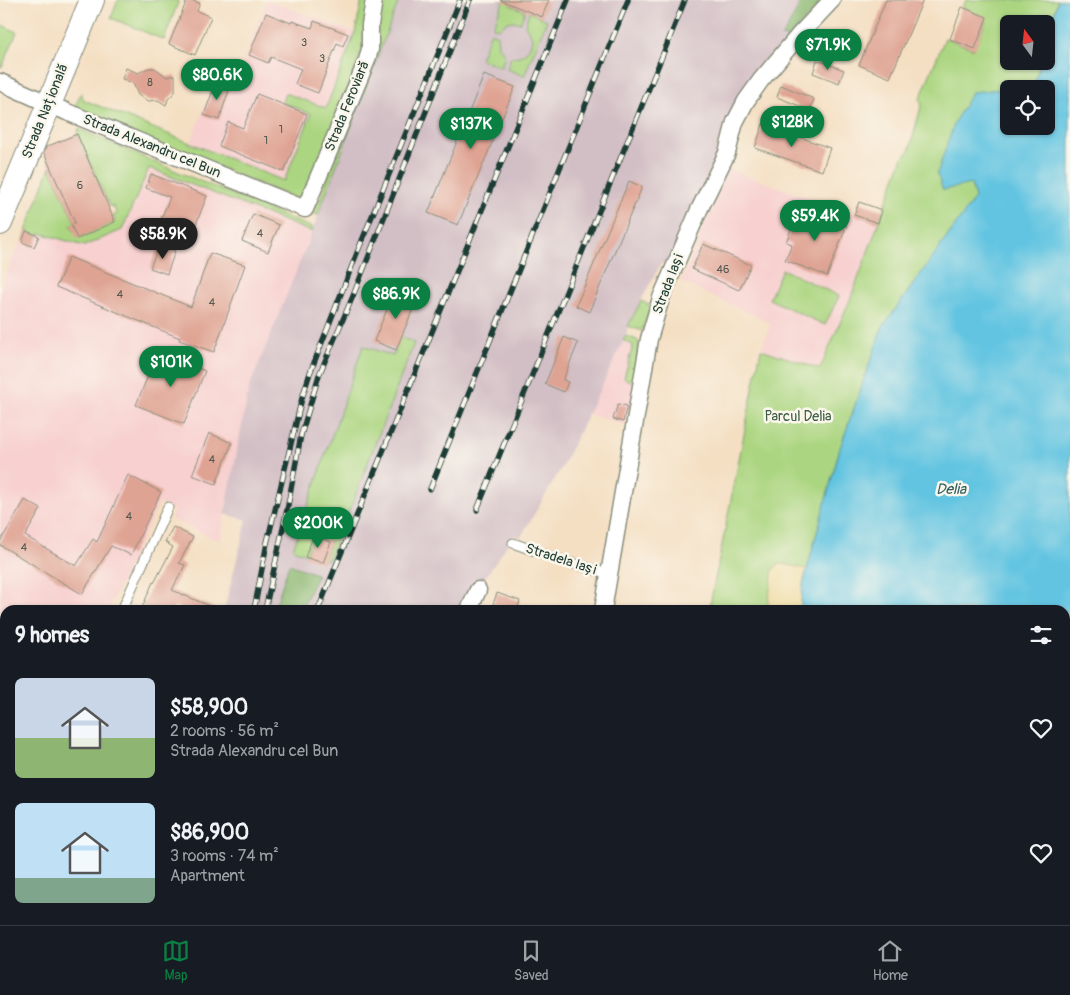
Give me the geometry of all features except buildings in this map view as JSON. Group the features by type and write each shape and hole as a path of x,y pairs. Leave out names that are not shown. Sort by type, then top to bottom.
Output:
{"street":[{"name":"Strada Națională","path":"0,223 92,0"},
{"name":"Strada Feroviară","path":"305,209 367,60 370,49 370,25 374,0"},
{"name":"Strada Iași","path":"604,605 650,339 661,298 695,219 727,152 734,122 746,101 783,54 832,0"},
{"name":"Strada Alexandru cel Bun","path":"0,82 305,209"},
{"path":"471,605 478,590"}],"lane":[{"path":"124,605 168,507"},
{"name":"Stradela Iași","path":"514,543 554,558 609,574"}],"shaded area":[{"path":"267,0 355,33 326,108 286,93 311,114 284,181 190,144 220,68 239,75"},
{"path":"399,0 826,0 758,74 720,139 724,149 667,266 661,263 628,326 626,336 562,467 520,538 514,535 466,605 225,605 247,520 225,514 249,388 312,232"},
{"path":"148,168 312,232 249,388 220,541 171,519 174,510 159,503 110,605 0,605 0,291 18,246 22,242 34,247 40,233 84,246 122,230"},
{"path":"728,169 878,223 852,295 819,369 761,349 771,323 681,282"},
{"path":"623,340 633,345 624,377 637,383 626,425 588,414"}],"green space":[{"path":"118,0 179,0 164,40 111,18"},
{"path":"362,0 371,0 363,47 302,201 74,109 81,93 84,100 284,181 311,114 282,102 285,93 326,108 355,33"},
{"path":"379,0 399,0 318,215 314,214 374,56"},
{"path":"504,0 512,0 510,5 525,11 520,23 508,22 499,29 493,27"},
{"path":"802,0 825,0 787,39 786,37 781,37 790,23"},
{"name":"Parcul Delia","path":"966,0 1058,0 1054,15 1000,15 1000,70 1038,70 1036,80 1000,80 1000,89 972,92 971,184 975,198 882,328 840,448 803,584 801,605 710,605 761,349 820,369 852,295 903,157 909,151 922,103 919,101 945,38 974,49 987,18 962,7"},
{"path":"529,12 547,20 524,76 507,69 511,57 520,56 530,46 532,37 525,25"},
{"path":"2,25 17,32 2,67 0,66 0,27"},
{"path":"491,32 497,35 498,46 505,55 501,67 480,59"},
{"path":"79,129 313,228 312,232 149,168 122,230 84,246 40,233 39,236 26,231 50,167 75,223 71,225 74,232 78,230 81,237 115,222 113,216 117,214 113,206 110,207 77,134"},
{"path":"782,269 839,296 825,325 769,299"},
{"path":"641,301 651,306 642,331 628,326"},
{"path":"626,336 637,340 639,343 634,382 624,378 633,345 623,340"},
{"path":"401,337 414,343 353,501 328,560 324,559 331,542 314,535 306,554 293,549 363,346 393,356"},
{"path":"289,564 316,574 317,576 303,605 276,605"}],"sand":[{"path":"779,564 784,564 807,569 801,605 768,605 773,569"}],"water":[{"name":"Delia","path":"1058,0 1070,0 1070,605 801,605 803,584 840,448 882,328 975,198 971,184 943,190 937,174 955,121 972,92 1000,89 1000,135 1055,135 1055,80 1036,80 1038,70 1055,70 1054,15"}],"railway":[{"path":"255,605 267,543 302,398 310,373 460,0"},
{"path":"266,605 301,435 319,375 353,296 470,0"},
{"path":"320,605 568,0"},
{"path":"430,489 628,0"},
{"path":"477,510 685,0"}]}
